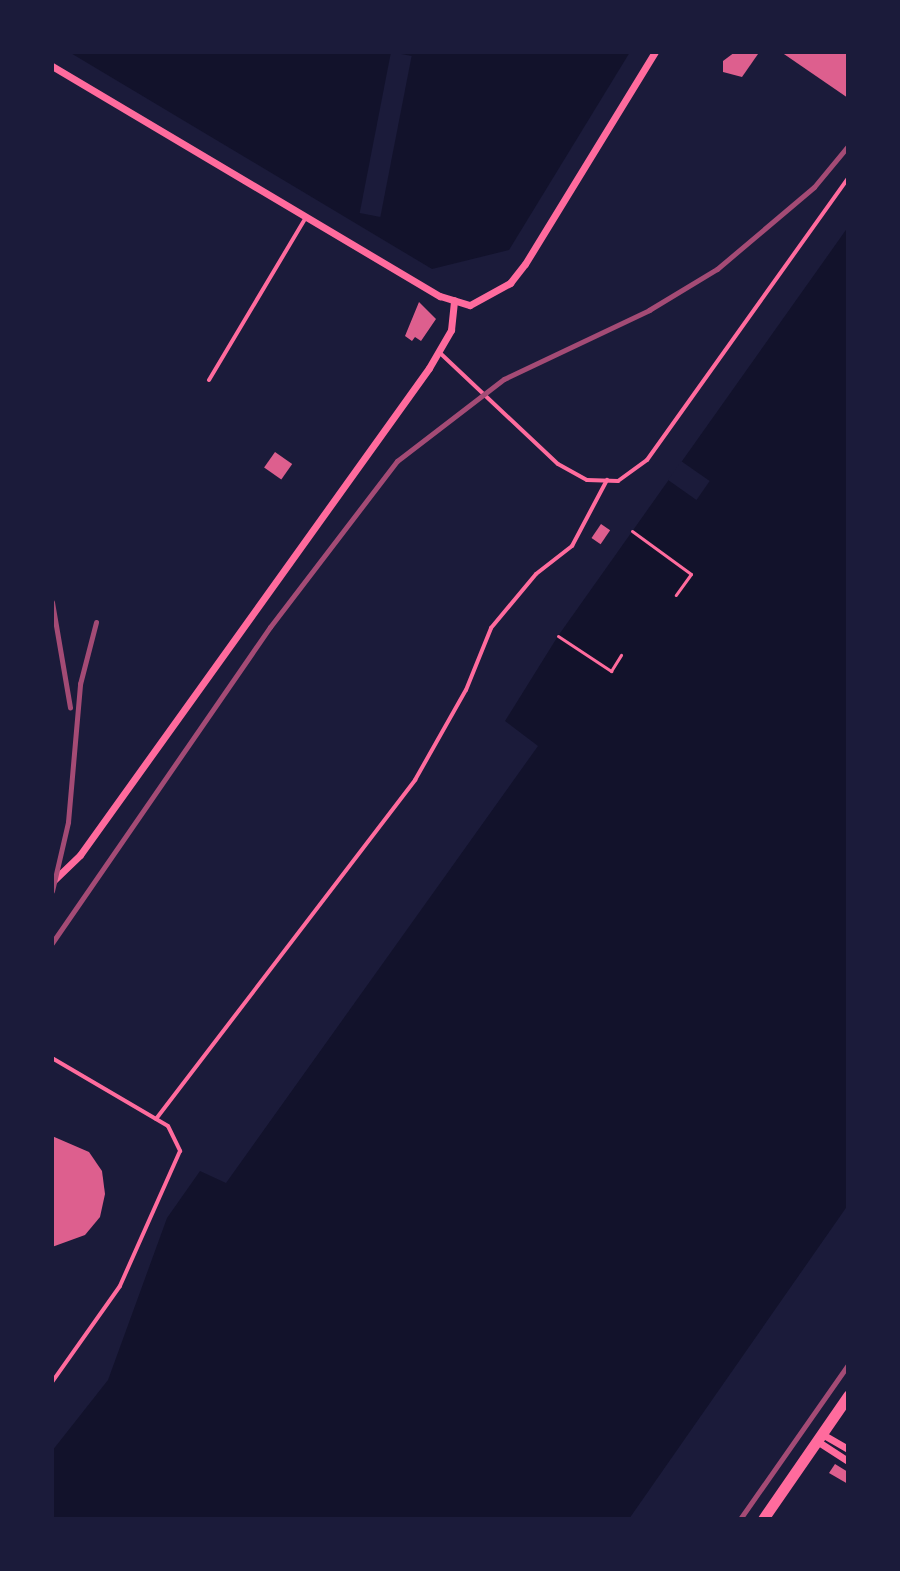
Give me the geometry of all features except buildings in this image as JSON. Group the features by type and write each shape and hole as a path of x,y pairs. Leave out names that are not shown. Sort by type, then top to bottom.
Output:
{"main road":[{"path":"763,1519 847,1399"}],"street":[{"path":"52,66 306,217 454,300 470,305 510,283 655,52"},
{"path":"52,882 80,855 439,352 451,330 454,300"},
{"path":"819,1438 848,1449"},
{"path":"819,1438 848,1461"}],"lane":[{"path":"439,352 558,464 587,480 618,481 647,460 848,178"},
{"path":"209,380 306,217"},
{"path":"156,1119 415,780 466,690 491,628 536,574 572,546 607,480"},
{"path":"52,1058 168,1126 180,1151 120,1286 52,1382"}],"path":[{"path":"632,531 691,574 676,595"},
{"path":"558,636 611,671 621,655"}],"shaded area":[{"path":"69,52 630,52 509,250 432,269"},
{"path":"848,227 848,1205 629,1519 52,1519 52,1451 108,1380 167,1218 200,1171 226,1183 538,746 505,721 558,636"}],"pier":[{"path":"391,52 412,56 380,217 360,213"},
{"path":"681,461 710,481 696,500 668,480"}],"railway":[{"path":"52,943 270,627 397,461 504,379 649,310 717,269 814,187 848,146"},
{"path":"52,602 70,707"},
{"path":"52,891 68,822 80,684 96,622"},
{"path":"740,1519 848,1365"}]}
